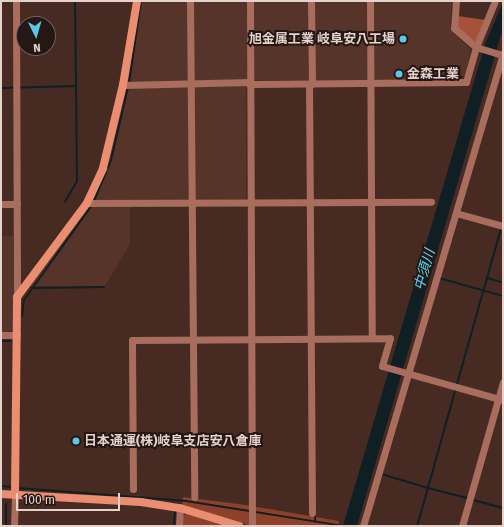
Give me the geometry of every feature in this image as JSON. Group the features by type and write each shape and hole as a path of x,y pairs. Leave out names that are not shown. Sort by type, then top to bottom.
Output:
{"street":[{"path":"14,526 16,490 17,335 16,1"},
{"path":"17,297 87,203 104,168 123,85 137,1"},
{"path":"190,1 194,497"},
{"path":"250,1 249,203 252,526"},
{"path":"310,1 310,339 312,513"},
{"path":"370,1 372,338"},
{"path":"363,526 406,373 456,213 502,54 478,48 454,28 456,1"},
{"path":"123,85 190,82 310,84 466,82 495,1"},
{"path":"87,203 431,202"},
{"path":"1,204 17,204"},
{"path":"456,213 503,226"},
{"path":"1,335 17,335"},
{"path":"133,490 132,340 390,338 382,366 501,400"},
{"path":"462,526 501,400 503,382"},
{"path":"1,494 16,490 141,502 180,508 239,526"},
{"path":"179,526 180,508"}],"shaded area":[{"path":"139,1 452,1 450,29 471,50 465,76 460,79 428,78 425,81 246,80 246,200 130,200 130,244 105,286 30,286 106,166"},
{"path":"458,16 485,20 476,44 457,28"},
{"path":"1,236 13,236 14,326 11,331 1,332"},
{"path":"183,497 246,505 339,521 338,526 251,526 182,505"},
{"path":"186,514 225,526 181,526 182,517"}],"water":[{"name":"中須川","path":"503,2 503,28 357,526 343,526 485,44"}],"waterway":[{"path":"75,1 76,86"},
{"path":"129,83 141,1"},
{"path":"1,88 76,86 77,181 65,202"},
{"path":"94,201 111,160 128,87"},
{"path":"22,316 24,300 92,205"},
{"path":"457,384 501,228"},
{"path":"439,278 503,296"},
{"path":"487,278 501,282"},
{"path":"32,288 104,287"},
{"path":"1,341 10,341"},
{"path":"455,391 428,488 467,498"},
{"path":"381,474 428,488 417,526"},
{"path":"1,486 14,487"},
{"path":"18,488 186,501 343,526"},
{"path":"473,500 503,508"},
{"path":"6,504 6,526"},
{"path":"174,526 175,511"},
{"path":"315,514 315,521"}],"place":[{"name":"旭金属工業 岐阜安八工場","path":"403,39"},
{"name":"金森工業","path":"399,74"},
{"name":"日本通運(株)岐阜支店安八倉庫","path":"76,441"}]}
